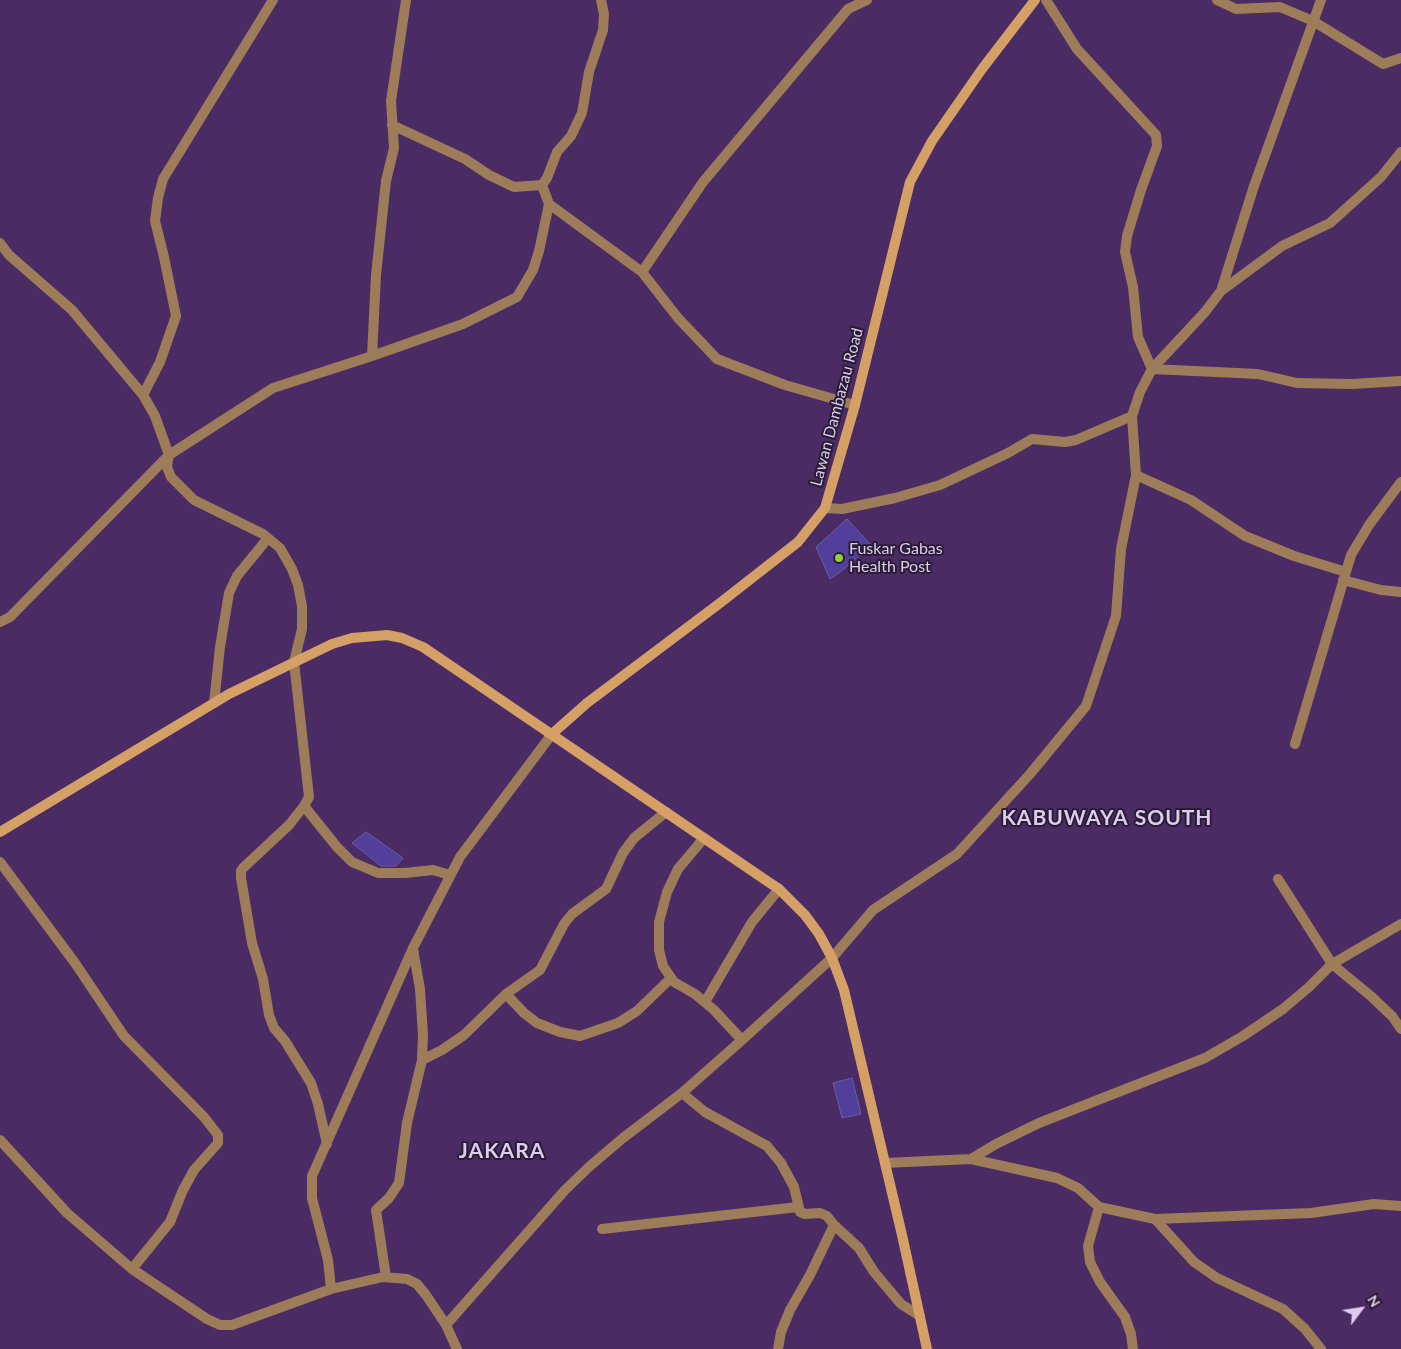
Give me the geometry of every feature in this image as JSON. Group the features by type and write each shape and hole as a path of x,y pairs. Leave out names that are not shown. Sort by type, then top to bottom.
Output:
{"main road":[{"name":"Lawan Dambazau Road","path":"552,734 587,703 720,604 798,542 825,508 855,405 910,182 932,141 982,69 1035,0"},
{"path":"0,832 214,703 332,644 352,638 387,635 402,638 423,647 779,889 805,915 820,934 832,958 844,990 928,1349"}],"street":[{"path":"143,394 160,362 176,316 155,221 158,198 164,179 273,0"},
{"path":"372,356 376,275 386,181 394,148 391,101 406,0"},
{"path":"542,185 547,178 557,152 570,136 582,113 590,72 603,30 604,14 601,0"},
{"path":"642,272 704,182 848,9 867,0"},
{"path":"1046,0 1077,49 1156,135 1157,146 1141,190 1125,252 1133,287 1138,337 1152,369"},
{"path":"1217,0 1236,9 1280,7 1313,21 1384,64 1401,58"},
{"path":"1221,291 1254,186 1320,0"},
{"path":"392,125 465,159 489,175 514,187 542,185"},
{"path":"446,1325 544,1214 590,1166 682,1093 742,1040 832,958 873,910 957,854 1030,774 1086,706 1116,616 1121,549 1136,475 1132,416 1140,392 1152,369 1205,312 1221,291 1282,246 1330,223 1381,177 1401,152"},
{"path":"0,622 10,617 170,455 273,388 463,324 517,297 533,270 539,251 549,204 542,185"},
{"path":"549,204 642,272 678,318 717,359 785,385 855,405"},
{"path":"0,243 9,255 72,310 143,394 155,416 170,455 167,466 171,477 194,500 263,534 280,548 292,569 298,585 302,606 302,629 294,662 309,797 289,825 243,868 241,878 252,943 263,979 269,1014 274,1028 285,1041 311,1083 327,1144"},
{"path":"1152,369 1258,374 1297,383 1352,384 1401,381"},
{"path":"825,508 842,509 895,498 940,485 1008,453 1032,439 1065,442 1076,440 1132,416"},
{"path":"1136,475 1191,500 1245,536 1380,590 1401,592"},
{"path":"1295,744 1351,555 1369,525 1401,482"},
{"path":"214,703 220,647 230,593 237,576 268,538"},
{"path":"331,1289 328,1260 312,1198 312,1176 412,948 450,875 460,857 552,734"},
{"path":"304,806 337,847 352,862 378,873 433,870 450,875"},
{"path":"422,1060 442,1050 464,1035 506,994 540,970 564,924 572,914 606,889 623,853 634,838 666,812"},
{"path":"704,838 678,869 667,892 659,922 659,950 663,966 674,982 696,994 742,1040"},
{"path":"0,862 75,963 124,1036 204,1117 218,1135 218,1143 194,1170 183,1190 170,1222 132,1269"},
{"path":"1278,879 1332,964 1372,997 1392,1016 1401,1029"},
{"path":"705,1002 752,922 779,889"},
{"path":"971,1159 996,1144 1039,1123 1205,1058 1244,1036 1283,1009 1332,964 1401,924"},
{"path":"386,1277 376,1210 389,1198 399,1183 408,1123 422,1060 423,1035 420,989 412,948"},
{"path":"506,994 524,1013 537,1023 560,1032 580,1036 618,1023 636,1011 671,978"},
{"path":"682,1093 706,1112 767,1146 781,1163 794,1187 798,1207 802,1214 824,1213 859,1248 874,1272 901,1304 920,1316"},
{"path":"0,1140 67,1213 132,1269 207,1320 220,1325 232,1325 331,1289 386,1277 407,1280 417,1284 446,1325 457,1349"},
{"path":"885,1163 971,1159 1057,1178 1078,1188 1099,1207 1155,1219 1311,1213 1374,1204 1401,1206"},
{"path":"602,1229 798,1207"},
{"path":"1099,1207 1088,1246 1090,1262 1100,1282 1124,1317 1131,1334 1133,1349"},
{"path":"1155,1219 1194,1262 1216,1278 1283,1309 1305,1329 1321,1349"},
{"path":"778,1349 790,1310 810,1275 834,1225"}],"building":[{"name":"Fuskar Gabas Health Post","path":"847,519 871,545 830,579 816,547"},
{"path":"366,832 403,858 396,866 381,866 352,843"},
{"path":"852,1078 861,1114 842,1118 833,1083"}],"place":[{"name":"Fuskar Gabas Health Post","path":"839,558"}],"district":[{"name":"KABUWAYA SOUTH","path":"1107,818"},
{"name":"JAKARA","path":"502,1151"}]}
